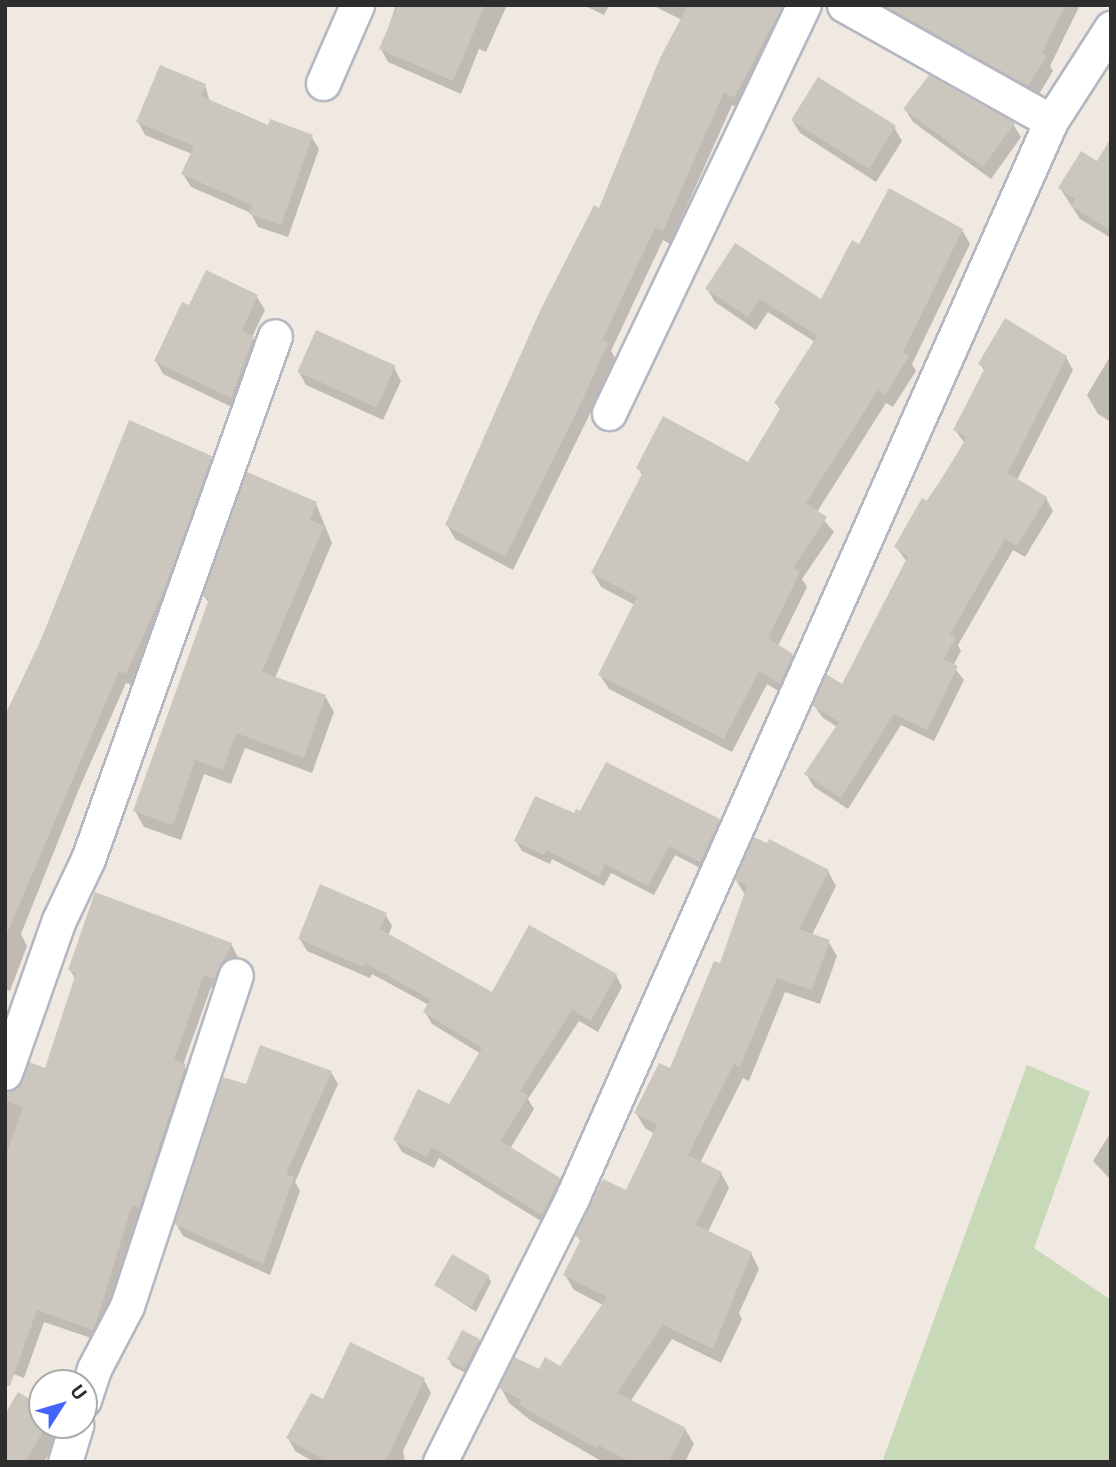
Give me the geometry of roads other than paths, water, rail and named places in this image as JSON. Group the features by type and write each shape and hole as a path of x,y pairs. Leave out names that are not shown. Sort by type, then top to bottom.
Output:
{"street":[{"path":"323,83 357,5"},
{"path":"609,413 804,5"},
{"path":"844,5 1051,121"},
{"path":"440,1462 572,1198 1051,121 1111,28"},
{"path":"5,1073 59,920 88,859 275,336"},
{"path":"94,1369 127,1306 236,975"},
{"path":"65,1462 72,1439"}]}
